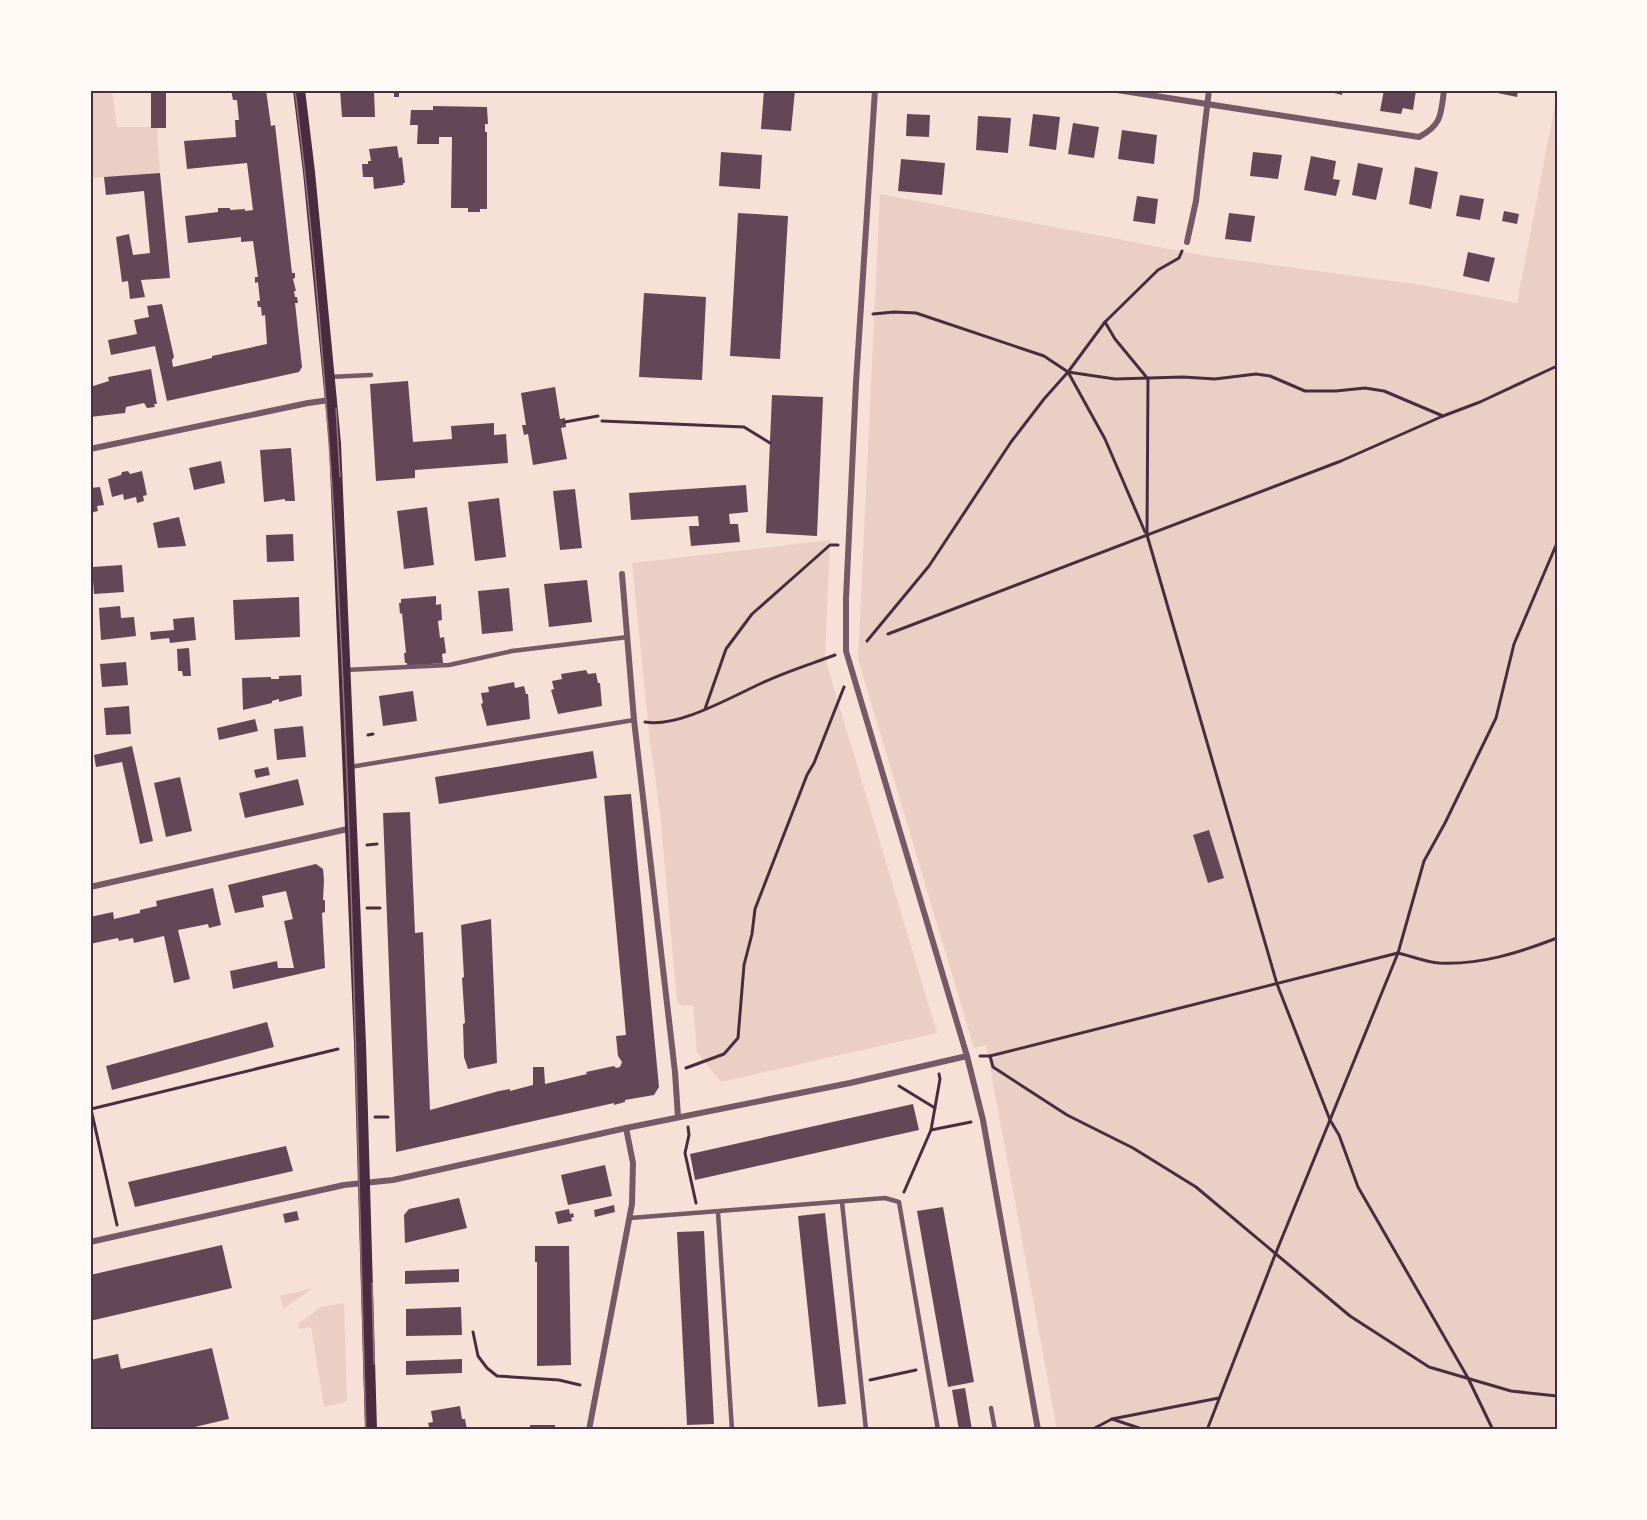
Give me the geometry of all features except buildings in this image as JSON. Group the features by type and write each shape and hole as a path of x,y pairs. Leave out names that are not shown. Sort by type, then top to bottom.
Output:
{"main road":[{"path":"299,90 332,400 350,767 371,1430"}],"street":[{"path":"875,90 849,544 846,651 967,1056 982,1120 1038,1430"},
{"path":"1117,90 1419,137 1431,131 1441,118 1444,90"},
{"path":"1187,242 1196,201 1209,90"},
{"path":"90,449 332,400"},
{"path":"622,574 634,720 675,1072 678,1117"},
{"path":"90,887 352,828"},
{"path":"90,1242 344,1185 393,1180 967,1056"},
{"path":"589,1430 630,1218 633,1163 626,1128"}],"lane":[{"path":"329,377 371,375"},
{"path":"345,670 449,665 512,651 628,637"},
{"path":"350,767 634,720"},
{"path":"630,1218 885,1198 899,1202 938,1430"},
{"path":"842,1202 866,1430"},
{"path":"718,1212 732,1430"},
{"path":"991,1408 995,1430"}],"path":[{"path":"867,641 929,566 1011,442 1105,322 1158,270 1179,258 1187,242"},
{"path":"862,315 894,312 916,313 1044,356 1068,372 1115,379 1183,377 1215,379 1256,374 1270,376 1305,391 1365,388 1384,391 1443,416"},
{"path":"1105,322 1115,339 1148,379 1146,535"},
{"path":"888,634 1341,461 1480,402 1557,366"},
{"path":"1068,372 1105,439 1146,535 1277,984 1330,1120 1340,1135 1358,1187 1468,1378 1493,1430"},
{"path":"565,422 598,416"},
{"path":"602,422 744,427 770,443"},
{"path":"1207,1430 1275,1255 1398,953 1424,861 1496,718 1514,644 1557,543"},
{"path":"705,709 726,649 752,614 830,545 849,544"},
{"path":"634,720 655,724 705,709 763,683 846,651"},
{"path":"675,1072 724,1054 738,1038 744,965 752,934 755,909 807,775 814,764 851,672"},
{"path":"368,735 373,734"},
{"path":"967,1056 990,1056 1398,953 1438,963 1477,961 1515,954 1557,938"},
{"path":"92,1109 338,1049"},
{"path":"990,1056 993,1067 1067,1115 1133,1148 1196,1187 1350,1316 1429,1367 1511,1391 1557,1396"},
{"path":"899,1202 931,1130 940,1079 937,1063"},
{"path":"899,1086 935,1108"},
{"path":"90,1102 117,1226"},
{"path":"686,1116 689,1135 685,1153 698,1213"},
{"path":"931,1130 982,1120"},
{"path":"473,1332 478,1356 497,1376 549,1379 580,1385"},
{"path":"861,1381 927,1368"},
{"path":"1091,1430 1112,1419 1219,1398"},
{"path":"1112,1419 1145,1430"}],"shaded area":[{"path":"90,90 112,90 117,127 157,127 160,173 90,178"},
{"path":"1557,94 1557,1430 1057,1430 986,1045 974,1048 858,659 880,194 1207,256 1422,285 1517,303"},
{"path":"830,540 825,658 937,1033 721,1082 697,1052 693,1005 682,1006 677,1002 660,813 650,742 632,563"},
{"path":"313,1288 283,1309 280,1296"},
{"path":"344,1303 347,1401 324,1407 311,1327 299,1329 298,1324 321,1307"}],"tram line":[{"path":"295,90 314,257 328,424 338,591 352,927 366,1430"},
{"path":"336,408 340,477"},
{"path":"372,1283 374,1364"}]}
